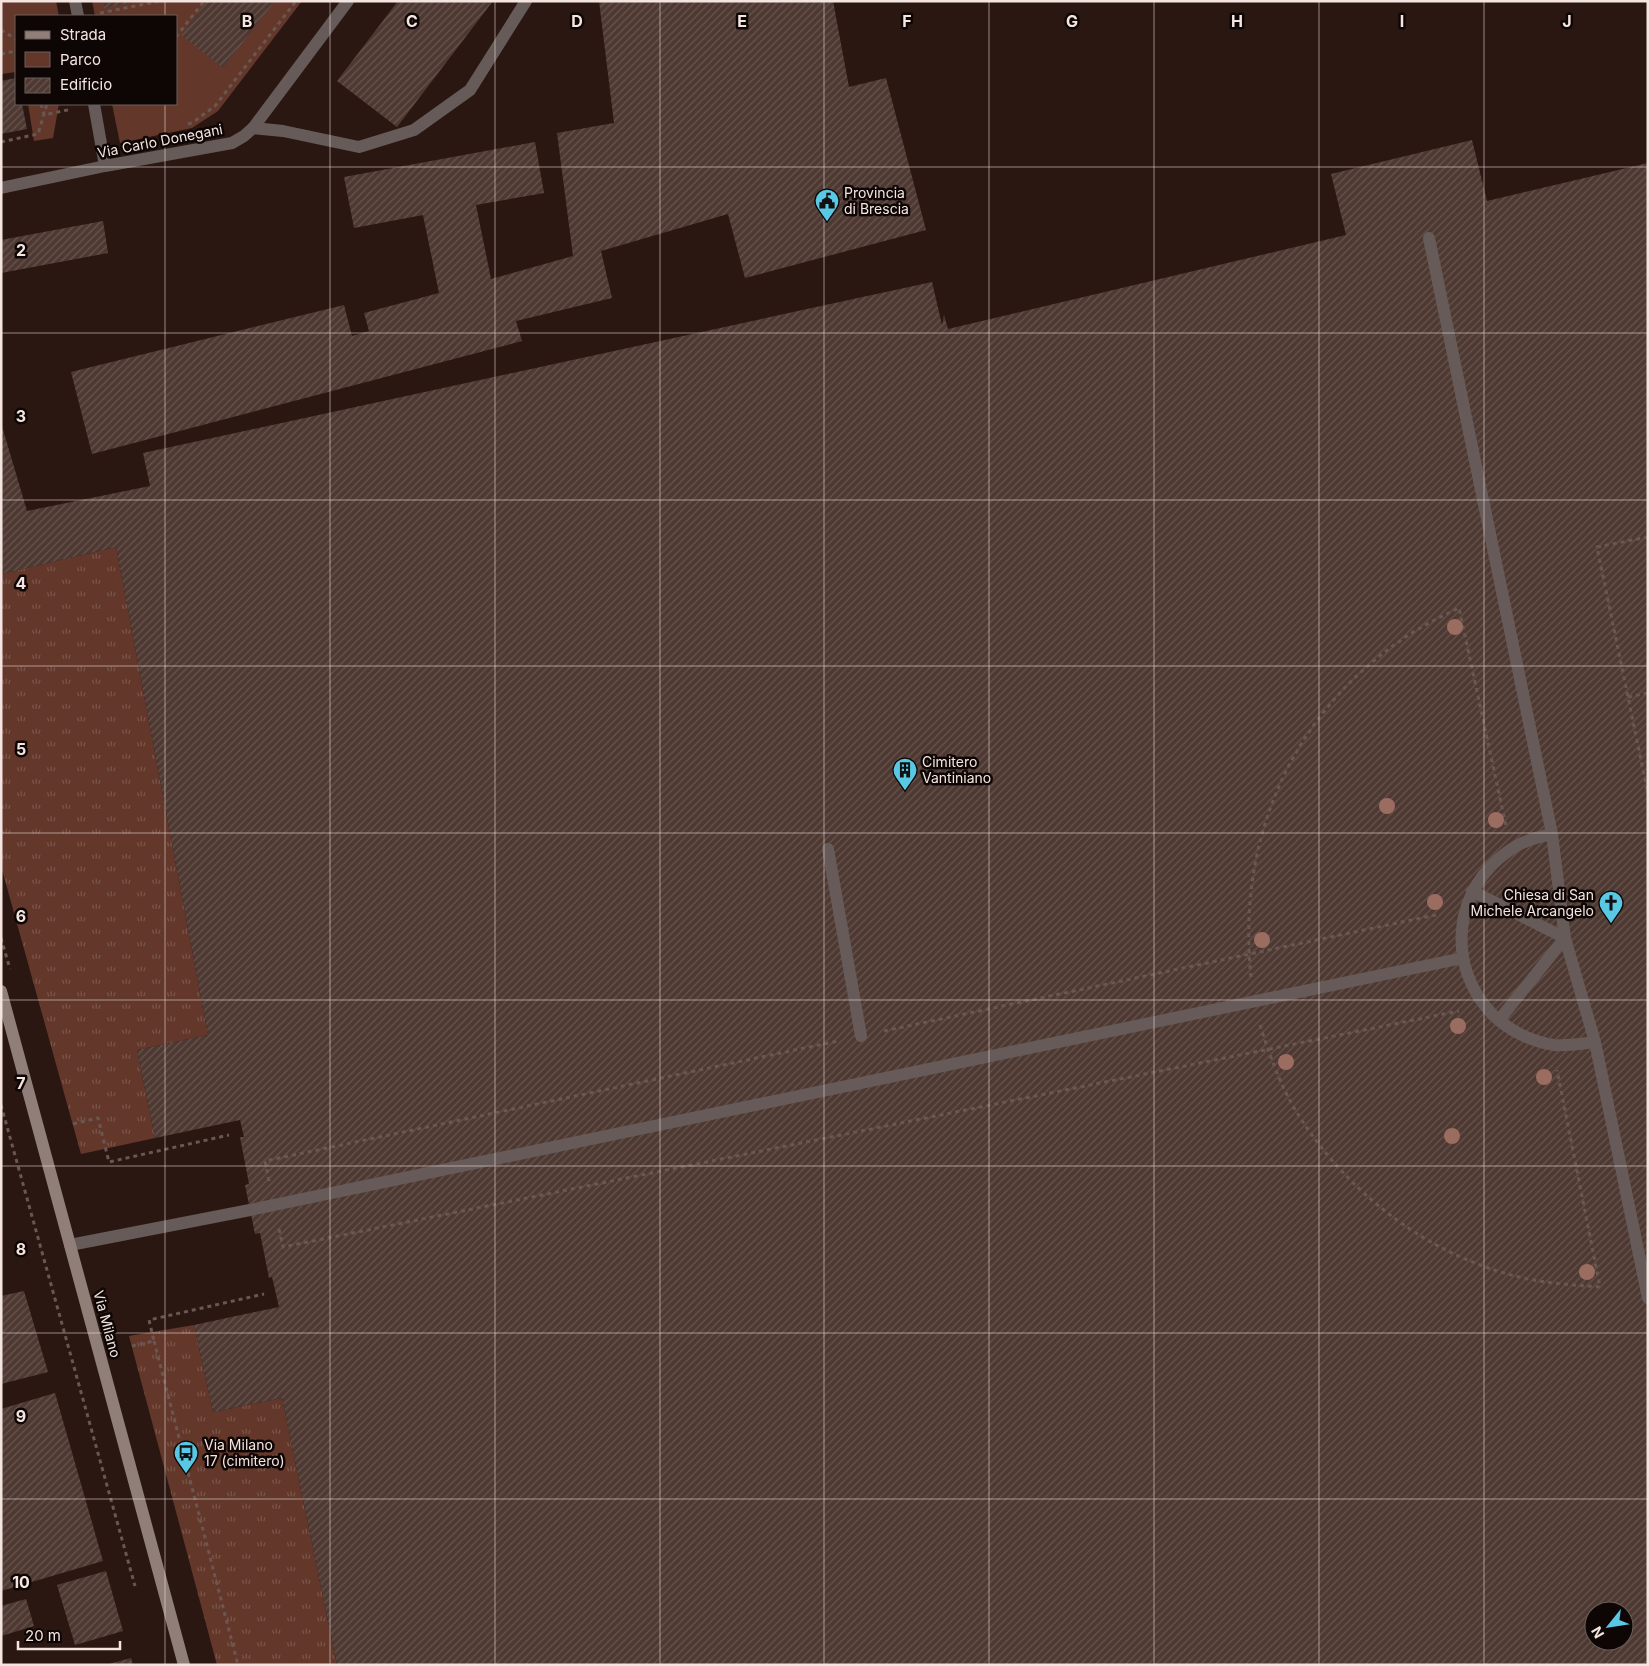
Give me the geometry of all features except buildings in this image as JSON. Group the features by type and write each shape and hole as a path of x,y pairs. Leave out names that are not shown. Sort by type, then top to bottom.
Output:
{"main road":[{"name":"Via Milano","path":"1,992 184,1665"}],"street":[{"path":"75,1 78,15"},
{"name":"Via Carlo Donegani","path":"1,188 105,166 232,143 253,128 348,1"},
{"path":"253,128 283,131 359,147 414,130 470,90 526,1"},
{"path":"94,105 105,166"},
{"path":"1429,238 1552,834 1565,938 1595,1042 1648,1298"},
{"path":"1552,834 1531,839 1511,848 1483,874 1472,891 1466,908 1462,925 1463,958 1475,991 1484,1005 1499,1020 1514,1031 1532,1040 1552,1044 1574,1045 1595,1042"},
{"path":"828,849 861,1036"},
{"path":"1472,891 1565,938"},
{"path":"1499,1020 1565,938"},
{"path":"70,1245 250,1210 1463,958"}],"path":[{"path":"100,13 160,1"},
{"path":"178,34 204,1"},
{"path":"183,125 192,123 216,106 296,1"},
{"path":"1,30 15,38"},
{"path":"1,54 15,51"},
{"path":"41,105 44,115"},
{"path":"1,142 38,134 47,105"},
{"path":"44,115 89,105"},
{"path":"1648,536 1597,547 1648,794"},
{"path":"1460,608 1511,848"},
{"path":"1628,697 1648,693"},
{"path":"1552,1044 1600,1287"},
{"path":"1,1105 136,1589"},
{"path":"73,1124 98,1118 109,1162 229,1135"},
{"path":"238,1665 149,1320 264,1294"},
{"path":"132,1346 154,1341"}],"green space":[{"path":"1,1 56,1 59,15 15,15 15,72 1,74"},
{"path":"92,1 302,1 218,111 192,128 120,143 112,105 178,105 178,15 95,15"},
{"path":"28,105 59,105 53,138 34,141"},
{"path":"116,547 208,1035 137,1050 155,1138 81,1154 1,866 1,574"},
{"path":"194,1325 213,1412 282,1398 337,1665 217,1665 129,1336"}],"place":[{"name":"Provincia di Brescia","path":"827,222"},
{"name":"Cimitero Vantiniano","path":"905,791"},
{"name":"Chiesa di San Michele Arcangelo","path":"1611,924"},
{"name":"Via Milano 17 (cimitero)","path":"186,1474"}]}
